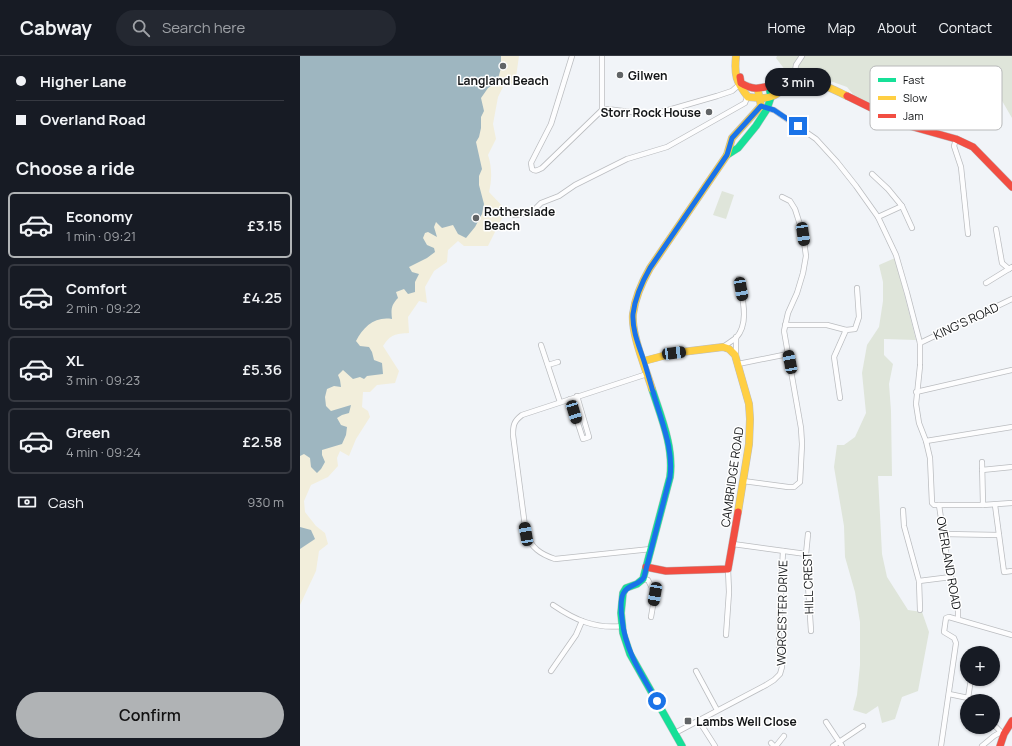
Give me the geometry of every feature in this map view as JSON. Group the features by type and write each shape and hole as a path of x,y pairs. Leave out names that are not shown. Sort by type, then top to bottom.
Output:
{"street":[{"path":"572,56 551,124 531,163 532,169 536,171 542,168 602,110 607,109 647,114 658,113 717,96 742,86 758,90 778,84 806,82 821,84 870,108"},
{"path":"602,56 602,110"},
{"path":"748,97 771,97 780,93 790,84 796,65 802,56"},
{"path":"736,57 737,68 742,86 748,97"},
{"path":"727,155 738,148 756,126 771,97 769,86"},
{"path":"758,90 764,108"},
{"path":"514,215 531,213 541,203 559,196 575,185 627,159 668,147 745,103 748,97"},
{"path":"682,746 630,654 622,626 621,602 623,593 626,588 637,584 643,578 670,477 672,463 667,437 637,342 633,323 633,314 641,284 650,268 727,155 732,138 764,108"},
{"name":"OVERLAND ROAD","path":"764,108 774,110 816,139 860,191 878,217 896,254 908,293 920,343 920,365 916,392 916,404 919,423 926,441 930,458 932,503 939,506 958,611 958,619 949,617 946,618 944,624 944,632 954,638 956,643 941,746"},
{"path":"924,130 956,139 974,147 1012,187"},
{"path":"956,139 954,146 961,167 968,234"},
{"path":"872,174 888,189 902,206 912,228"},
{"path":"743,481 788,487 794,487 800,482 802,444 801,428 784,331 788,313 801,281 806,256 803,234 794,209 790,201 782,197"},
{"path":"878,217 902,206"},
{"path":"986,283 1010,268 1002,263 996,229"},
{"path":"723,347 736,337 742,325 744,313 739,279"},
{"path":"785,325 827,325 846,330 855,329 859,316 857,288"},
{"path":"858,296 864,294"},
{"name":"KING'S ROAD","path":"920,343 1012,299"},
{"path":"840,398 834,357 846,330"},
{"path":"736,337 737,361"},
{"path":"541,345 560,402"},
{"path":"644,361 674,353 723,347 729,348 734,352 737,361"},
{"path":"737,361 788,354"},
{"name":"CAMBRIDGE ROAD","path":"728,569 749,444 749,404 737,361"},
{"path":"548,365 558,362"},
{"path":"916,392 1012,370"},
{"path":"647,374 522,415 516,420 513,426 513,434 526,534 530,542 544,556 555,559 651,548"},
{"path":"570,399 583,439 589,437 577,396"},
{"path":"926,441 1012,427"},
{"path":"982,462 984,505"},
{"path":"982,470 1012,467"},
{"path":"939,506 995,505 1012,503"},
{"path":"995,505 1004,572 1011,572"},
{"path":"903,510 904,526 919,581 920,610"},
{"name":"HILL CREST","path":"808,534 806,554 811,631"},
{"path":"944,534 999,535"},
{"path":"733,544 806,554"},
{"name":"WORCESTER DRIVE","path":"675,733 700,721 717,710 774,680 780,674 782,667 779,646 779,628 783,551"},
{"path":"646,567 666,571 728,569 726,634"},
{"path":"643,578 648,580 655,594 651,617"},
{"path":"919,581 951,578"},
{"path":"553,605 565,613 594,625 606,627 622,626"},
{"path":"958,619 1012,635"},
{"path":"551,670 576,635 582,621"},
{"path":"696,672 717,710"},
{"path":"949,694 960,696"},
{"path":"700,721 715,746"},
{"path":"982,746 994,736 1002,733 1012,721"},
{"path":"826,722 840,744"},
{"path":"833,746 840,744 863,726"},
{"path":"1000,746 1002,733"},
{"path":"774,745 784,736"}],"shaded area":[{"path":"777,56 1012,56 1012,118 1002,101 1002,66 870,66 870,104 857,99 847,87 819,77 789,75 776,58"},
{"path":"722,191 734,195 726,219 713,215"},
{"path":"895,258 916,340 884,339 884,355 893,364 889,384 892,476 878,476 882,554 887,577 908,610 922,612 929,632 918,691 902,697 895,719 882,723 878,706 866,714 853,710 857,695 860,665 860,622 855,592 845,557 844,526 834,467 837,445 844,445 855,437 866,413 862,373 867,345 879,327 883,301 883,282 879,265"}],"sand":[{"path":"432,56 519,56 515,84 505,83 498,97 493,124 496,139 488,155 491,174 489,192 506,210 488,246 464,246 458,241 448,250 447,262 434,271 425,287 427,303 419,301 408,317 409,333 394,335 388,339 383,346 399,371 395,383 377,385 370,392 363,392 362,407 368,411 370,417 356,439 349,456 340,451 337,458 338,466 328,477 311,485 304,501 305,512 316,526 325,533 328,544 319,551 316,571 300,605 300,316"}],"water":[{"path":"300,56 501,56 501,68 497,82 488,88 481,98 484,111 481,117 479,137 476,142 482,169 479,176 479,185 484,204 482,214 475,227 466,238 458,234 453,225 442,228 436,222 434,227 437,237 428,232 425,233 423,238 427,245 434,248 435,252 409,267 412,272 419,274 415,282 415,292 408,294 404,289 396,292 398,298 392,308 392,319 380,319 375,321 362,331 356,341 360,346 369,347 374,360 382,363 383,374 367,376 364,379 360,377 353,379 343,370 338,375 341,387 334,386 327,389 325,397 326,406 331,411 351,405 349,413 337,418 341,425 347,427 346,435 342,444 322,450 322,455 325,462 317,473 311,467 310,458 304,454 300,456"},
{"path":"300,527 311,530 315,539 300,549"}],"traffic: fast":[{"path":"727,155 738,148 756,126 767,109 771,97 769,86"},
{"path":"652,389 666,432 671,466 670,477 643,579 637,584 626,588 623,593 621,613 623,633 630,654 682,746"}],"traffic: slow":[{"path":"736,56 735,68 738,82 748,97 771,97 789,85 805,81 827,86 847,96"},
{"path":"652,389 634,331 633,314 637,296 650,268 727,155 732,138 761,106 758,90"},
{"path":"644,361 674,353 723,347 729,349 735,355 749,404 750,419 749,444 738,512"}],"traffic: jam":[{"path":"740,77 741,83 748,87 760,88 774,85 787,86"},
{"path":"847,96 870,107"},
{"path":"924,130 956,139 973,147 1012,187"},
{"path":"646,567 666,571 728,569 738,512"},
{"path":"1000,746 1004,734 1012,721"}],"place":[{"name":"Langland Beach","path":"503,66"},
{"name":"Gilwen","path":"620,75"},
{"name":"Storr Rock House","path":"709,112"},
{"name":"Rotherslade Beach","path":"476,218"},
{"name":"Lambs Well Close","path":"688,721"}],"route":[{"path":"657,701 630,654 623,633 621,613 621,602 626,588 637,584 644,577 670,477 672,463 667,437 637,342 633,323 633,314 641,284 650,268 727,155 732,138 761,106 774,110 798,126"}]}
